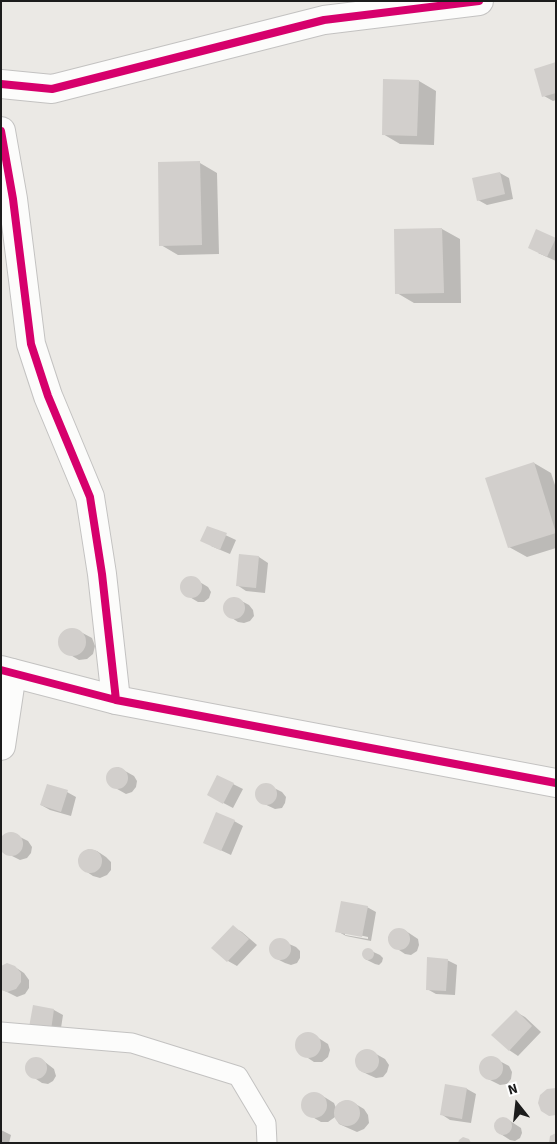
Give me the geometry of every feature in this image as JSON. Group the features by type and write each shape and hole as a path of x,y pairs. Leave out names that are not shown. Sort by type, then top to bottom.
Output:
{"street":[{"path":"1,84 52,89 325,11 479,1"},
{"path":"1,131 7,200 31,344 48,396 90,497 102,574 116,700"},
{"path":"1,746 6,672 116,700 556,783"}],"lane":[{"path":"1,1032 132,1043 238,1076 266,1123 267,1143"}],"building":[{"path":"556,62 556,93 542,97 534,69"},
{"path":"383,79 419,80 417,136 382,135"},
{"path":"200,161 202,245 159,246 158,162"},
{"path":"500,172 505,194 477,201 472,178"},
{"path":"442,228 444,293 395,294 394,229"},
{"path":"536,229 556,238 547,257 528,248"},
{"path":"534,462 556,533 508,548 485,478"},
{"path":"207,526 227,533 220,550 200,541"},
{"path":"239,554 259,556 256,588 236,586"},
{"path":"191,576 199,579 202,587 199,595 191,598 183,595 180,587 183,579"},
{"path":"234,597 242,600 245,608 242,616 234,619 226,616 223,608 226,600"},
{"path":"72,628 82,632 86,642 82,652 72,656 62,652 58,642 62,632"},
{"path":"117,767 125,770 128,778 125,786 117,789 109,786 106,778 109,770"},
{"path":"217,775 234,783 223,804 207,795"},
{"path":"266,783 274,786 277,794 274,802 266,805 258,802 255,794 258,786"},
{"path":"47,784 68,790 61,812 40,805"},
{"path":"216,812 235,820 221,851 203,843"},
{"path":"11,832 19,836 23,844 19,852 11,856 3,852 -1,844 3,836"},
{"path":"90,849 99,852 102,861 99,870 90,873 81,870 78,861 81,852"},
{"path":"341,901 368,906 362,937 335,932"},
{"path":"233,925 249,939 227,962 211,948"},
{"path":"399,928 407,931 410,939 407,947 399,950 391,947 388,939 391,931"},
{"path":"280,938 288,941 291,949 288,957 280,960 272,957 269,949 272,941"},
{"path":"366,948 370,948 374,954 370,960 366,960 362,956 362,952"},
{"path":"427,957 448,959 446,991 426,990"},
{"path":"7,963 15,966 21,973 21,982 16,989 7,992 1,990 1,966"},
{"path":"33,1005 54,1009 50,1037 28,1033"},
{"path":"516,1010 532,1026 509,1051 491,1035"},
{"path":"308,1032 317,1036 321,1045 317,1054 308,1058 299,1054 295,1045 299,1036"},
{"path":"367,1049 376,1052 379,1061 376,1070 367,1073 358,1070 355,1061 358,1052"},
{"path":"491,1056 496,1057 502,1063 502,1073 496,1079 491,1080 486,1079 480,1073 479,1068 480,1063 486,1057"},
{"path":"36,1057 44,1060 47,1068 44,1076 36,1079 28,1076 25,1068 28,1060"},
{"path":"445,1084 467,1088 462,1119 440,1115"},
{"path":"556,1088 556,1115 549,1116 541,1111 538,1103 540,1095 547,1089"},
{"path":"314,1092 323,1096 327,1105 323,1114 314,1118 305,1114 301,1105 305,1096"},
{"path":"347,1100 357,1103 360,1113 357,1123 347,1126 337,1123 334,1113 337,1103"},
{"path":"499,1117 507,1117 512,1122 510,1133 499,1135 494,1130 494,1122"},
{"path":"556,1133 556,1143 549,1143 550,1136"},
{"path":"463,1137 469,1139 471,1143 458,1143"}],"cycle path":[{"path":"1,84 52,89 324,20 479,1"},
{"path":"1,131 13,199 31,344 48,396 90,497 102,574 116,700"},
{"path":"1,670 116,700 556,783"}]}
